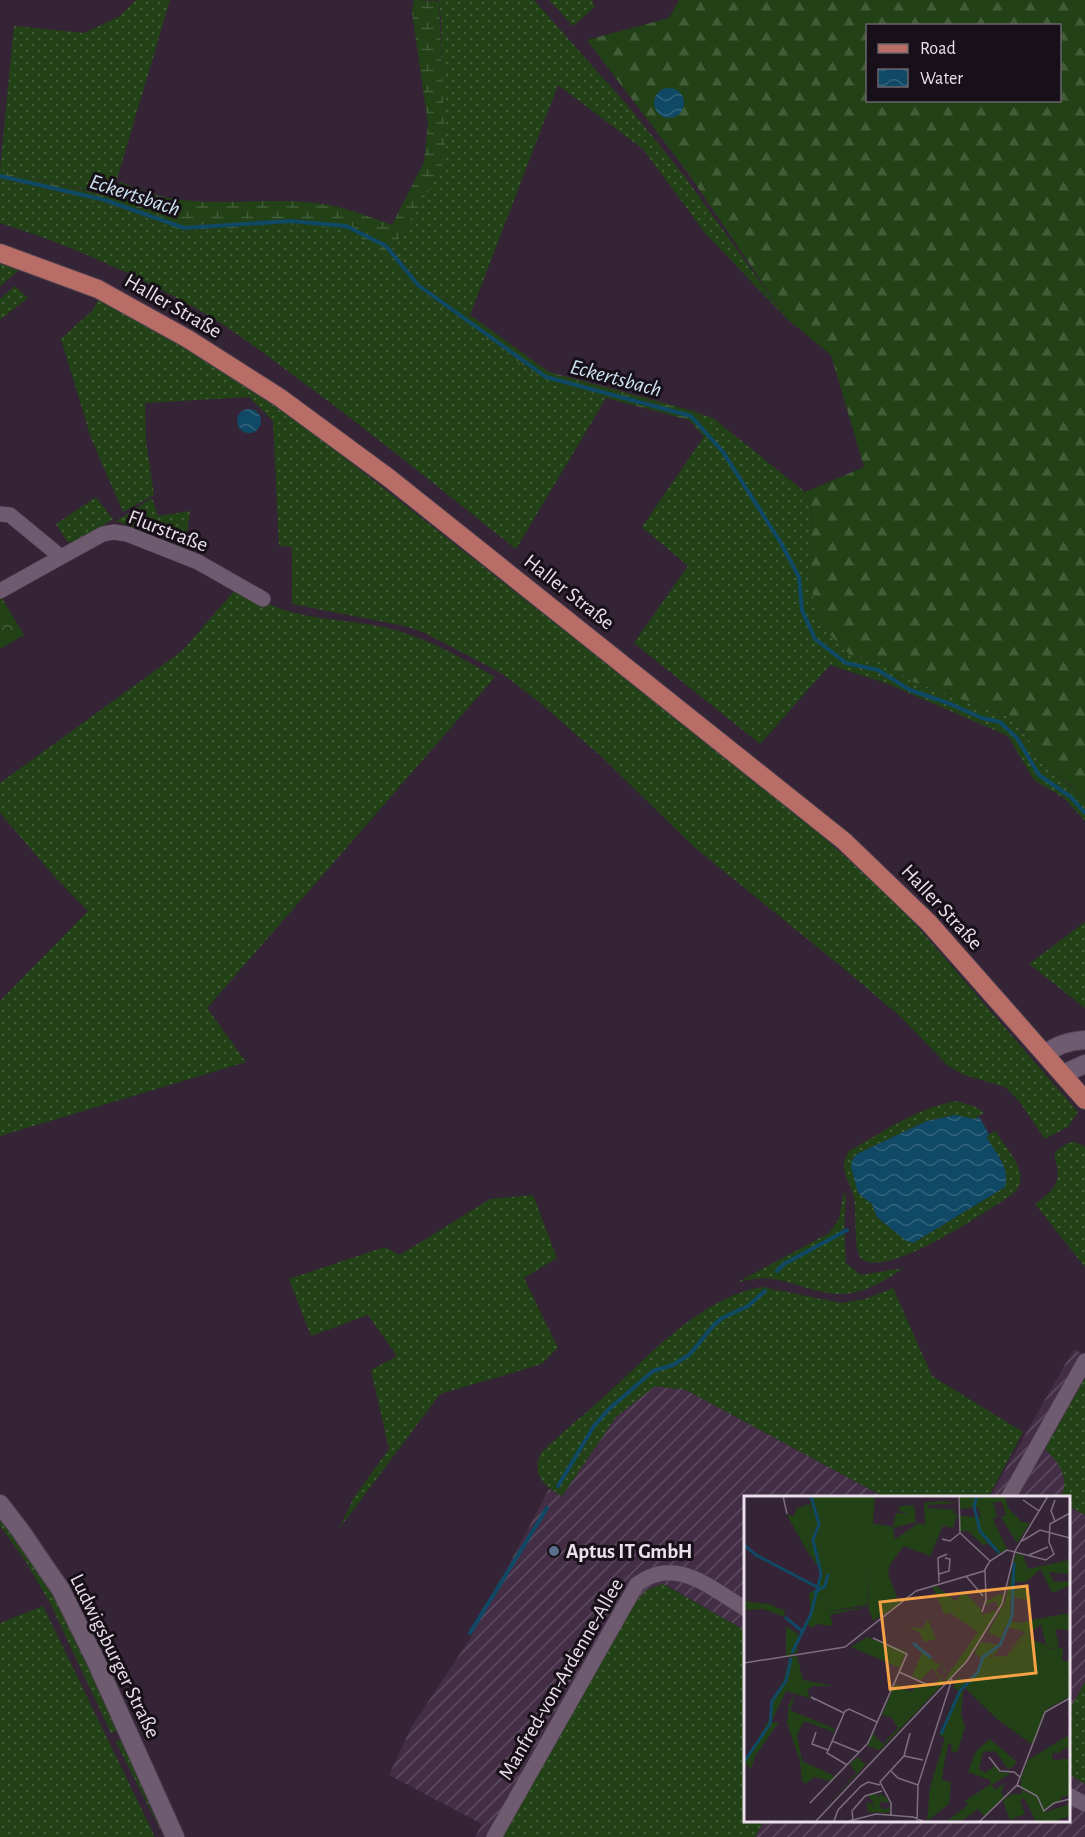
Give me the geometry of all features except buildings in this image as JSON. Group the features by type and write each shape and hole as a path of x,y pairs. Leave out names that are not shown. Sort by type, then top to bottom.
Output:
{"main road":[{"name":"Haller Straße","path":"0,253 98,289 188,339 279,397 389,478 844,841 929,923 1085,1100"}],"street":[{"path":"0,514 9,515 61,557"},
{"name":"Flurstraße","path":"0,591 103,534 114,532 127,534 198,562 263,599"},
{"path":"1046,1054 1062,1044 1085,1040"},
{"path":"1063,1074 1085,1064"},
{"path":"1009,1496 1085,1360"},
{"name":"Ludwigsburger Straße","path":"0,1504 61,1590 95,1659 175,1837"},
{"name":"Manfred-von-Ardenne-Allee","path":"495,1837 637,1584 654,1574 679,1572 744,1608"},
{"path":"1070,1796 1085,1804"}],"shaded area":[{"path":"1074,1349 1085,1355 1085,1378 1045,1449 1056,1459 1062,1471 1066,1485 1061,1496 990,1496"},
{"path":"655,1386 686,1390 882,1496 744,1496 744,1630 666,1585 647,1590 635,1603 502,1837 475,1837 482,1824 389,1775 412,1726 468,1642 549,1489 562,1496 616,1417"},
{"path":"1070,1507 1085,1515 1085,1682 1070,1709"},
{"path":"1070,1775 1085,1784 1085,1837 755,1837 763,1822 1070,1822"}],"green space":[{"path":"136,0 170,0 112,196 0,170 14,26 84,33 120,16"},
{"path":"414,0 439,1 445,148 440,172 392,249 422,284 470,315 549,372 690,410 713,435 708,441 689,420 546,382 415,288 383,251 345,230 304,225 185,232 108,204 0,179 0,170 116,198 120,182 178,199 217,202 298,201 327,204 392,225 424,162 428,124 412,12"},
{"path":"439,0 534,0 628,106 685,177 786,318 705,233 643,149 558,85 470,315 422,284 392,249 439,173 442,96"},
{"path":"549,0 592,0 595,7 573,26"},
{"path":"679,0 1085,0 1085,803 1073,787 1038,761 1029,738 1008,716 914,682 880,661 850,655 821,626 808,575 812,515 805,492 864,467 831,355 786,318 688,173 587,40 669,18"},
{"path":"0,179 108,204 185,232 304,225 345,230 383,251 415,288 546,382 606,398 516,549 353,420 252,344 216,320 104,262 0,223"},
{"path":"0,260 23,267 0,286"},
{"path":"15,286 28,298 0,320 0,299"},
{"path":"99,299 247,382 797,814 897,903 1078,1112 1068,1127 1045,1139 1019,1101 1005,1087 964,1075 948,1066 902,1018 694,847 602,757 539,702 501,673 425,633 405,626 292,604 292,547 279,546 273,421 249,397 145,403 146,441 154,495 123,512 91,438 61,339 93,310"},
{"path":"690,410 713,418 805,492 812,515 808,575 821,626 850,655 880,661 914,682 1008,716 1029,739 1038,761 1074,789 1085,803 1085,821 1064,798 1034,780 1008,736 888,684 830,665 760,744 634,643 688,566 642,527 705,435 712,435"},
{"path":"96,497 113,519 81,539 70,543 56,524"},
{"path":"152,498 158,516 190,511 186,543 181,549 178,548 177,537 166,532 164,539 116,521"},
{"path":"235,590 295,613 373,625 408,634 446,650 495,677 207,1008 246,1062 0,1136 0,1001 88,911 55,877 0,813 0,783 182,651"},
{"path":"0,595 24,635 0,649"},
{"path":"1085,922 1085,1008 1029,964"},
{"path":"956,1101 976,1107 984,1113 974,1119 955,1115 927,1121 857,1154 852,1159 858,1193 872,1204 877,1217 913,1243 1005,1187 1005,1169 987,1138 995,1131 1017,1164 1020,1181 1017,1189 1010,1196 959,1228 915,1251 877,1263 863,1260 857,1246 854,1198 844,1168 849,1151 914,1115"},
{"path":"1076,1142 1085,1147 1085,1267 1035,1204 1049,1193 1057,1179 1055,1152 1068,1143"},
{"path":"844,1191 846,1197 844,1228 846,1263 861,1275 904,1268 874,1286 858,1292 840,1294 767,1278 736,1283 829,1233 839,1219"},
{"path":"533,1195 557,1258 524,1278 558,1348 542,1364 440,1394 339,1529 354,1497 389,1449 371,1370 397,1356 368,1315 311,1336 289,1279 385,1247 400,1255 490,1199"},
{"path":"762,1287 841,1303 865,1299 893,1288 932,1376 1023,1432 989,1496 882,1496 686,1390 655,1386 616,1417 562,1496 545,1484 538,1467 541,1453 678,1330 697,1315 739,1293"},
{"path":"1085,1378 1085,1515 1070,1507 1070,1496 1061,1496 1064,1484 1062,1471 1045,1449"},
{"path":"0,1507 43,1568 121,1730 111,1733 51,1605 25,1560 0,1526"},
{"path":"663,1584 744,1630 744,1822 763,1822 755,1837 502,1837 635,1603 647,1590"},
{"path":"43,1606 155,1837 0,1837 0,1623"},
{"path":"1085,1682 1085,1784 1070,1775 1070,1709"},
{"path":"124,1738 170,1837 164,1837 116,1742"}],"water":[{"path":"669,88 680,92 684,103 680,114 669,118 658,114 654,103 658,92"},
{"path":"249,409 254,410 260,416 260,426 254,432 249,433 244,432 238,426 237,421 238,416 244,410"},
{"path":"955,1115 974,1119 979,1117 989,1134 987,1138 1004,1167 1005,1187 913,1243 905,1240 877,1217 872,1204 858,1193 851,1167 852,1160 857,1154 927,1121"}],"waterway":[{"name":"Eckertsbach","path":"0,176 105,200 184,228 290,221 346,226 386,246 418,285 546,377 691,416 723,452 781,543 799,577 802,610 815,639 846,663 878,670 910,690 982,718 1000,722 1017,738 1039,775 1071,797 1085,813"},
{"path":"777,1271 784,1264 847,1230"},
{"path":"558,1486 594,1426 609,1409 653,1371 673,1365 690,1354 722,1318 748,1306 765,1291"},
{"path":"470,1633 547,1508"}],"place":[{"name":"Aptus IT GmbH","path":"554,1551"}]}
